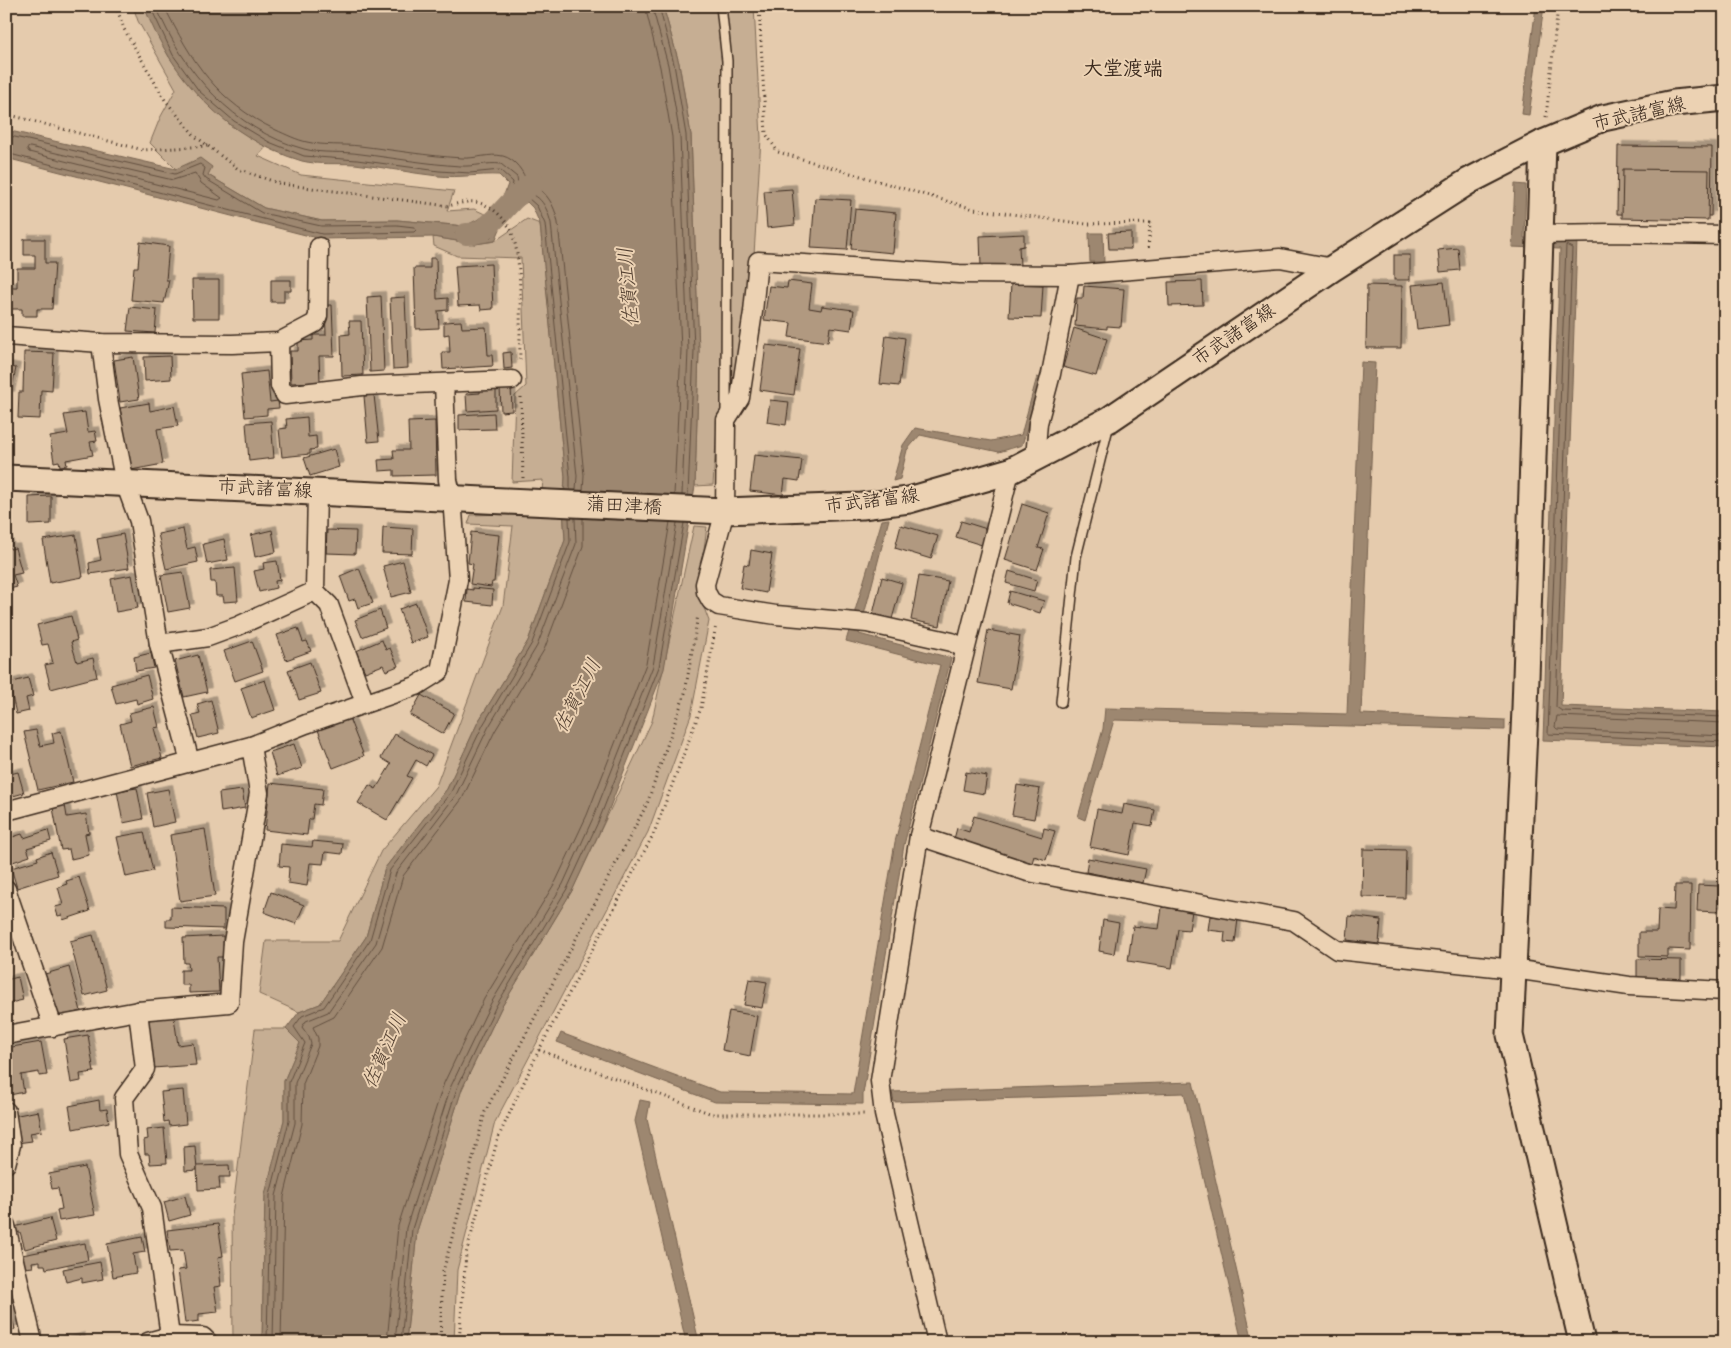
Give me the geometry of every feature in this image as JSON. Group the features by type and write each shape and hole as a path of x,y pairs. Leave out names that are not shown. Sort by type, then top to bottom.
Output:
{"main road":[{"name":"市武諸富線","path":"725,511 862,506 910,500 1010,471 1110,419 1333,268 1470,181 1543,143 1603,118 1674,103 1725,98"},
{"path":"1543,143 1526,699 1510,1035 1582,1342"},
{"name":"市武諸富線","path":"6,478 523,501"},
{"name":"蒲田津橋","path":"523,501 725,511"}],"street":[{"path":"1540,245 1611,232 1725,235"},
{"path":"6,336 101,343 279,342 315,324 318,316 319,247"},
{"path":"965,650 952,642 846,619 776,614 719,606 711,601 706,592 706,584 725,511 726,420 740,398 753,312 758,261 959,274 1070,275 1280,258 1333,268"},
{"path":"1035,458 1038,423 1052,374 1070,275"},
{"path":"279,342 280,386 286,395 362,386 512,380"},
{"path":"101,343 108,399 125,483 139,521 160,644 190,762"},
{"path":"6,810 251,746 306,724 416,686 440,671 458,580 452,497 448,480 444,383"},
{"path":"937,1342 884,1114 880,1081 919,836 1010,471"},
{"path":"317,492 315,591 329,605 365,703"},
{"path":"160,644 208,637 315,591"},
{"path":"6,1035 138,1011 229,1003 233,942 260,792 251,746"},
{"path":"919,836 1028,872 1294,921 1337,950 1513,969 1629,986 1725,991"},
{"path":"6,889 52,1027"},
{"path":"138,1011 145,1070 124,1098 128,1154 152,1208 170,1336"},
{"path":"6,1111 12,1145 6,1164"},
{"path":"6,1226 33,1342"},
{"path":"148,1342 170,1336 203,1337 208,1342"}],"lane":[{"path":"721,6 727,61 726,420"},
{"path":"1061,702 1076,557 1110,419"}],"path":[{"path":"116,6 124,29 165,100 195,136 238,169 281,184 448,206 474,202 492,208 506,222"},
{"path":"759,6 766,134 778,152 974,209 1086,224 1150,223 1146,269"},
{"path":"1543,143 1558,6"},
{"path":"6,114 143,150 208,146"},
{"path":"440,1342 443,1272 485,1112 647,804 685,693 700,606 706,592"},
{"path":"459,1342 466,1254 498,1138 539,1050 654,833 701,708 719,606"},
{"path":"539,1050 712,1114 884,1114"}],"shaded area":[{"path":"133,6 144,6 169,57 231,126 267,146 258,156 301,175 454,191 447,211 474,209 487,215 465,226 397,220 322,221 264,208 208,175 176,169 150,143 160,118 176,89 138,21"},
{"path":"663,6 754,6 761,138 754,255 735,396 718,414 713,485 695,486 699,351 691,135 679,63"},
{"path":"527,219 540,224 565,477 563,508 565,540 528,641 478,722 447,789 385,868 366,937 320,1004 299,1012 259,994 266,941 338,941 381,851 436,786 503,606 513,526 468,524 471,515 540,513 543,480 512,482 515,396 526,386 521,258 457,256 434,246 433,237 475,244 495,241"},
{"path":"694,526 707,527 698,592 709,621 691,715 648,832 495,1122 457,1270 454,1342 406,1342 417,1231 462,1089 501,1008 573,889 652,721"},
{"path":"255,1029 286,1029 300,1043 284,1081 284,1120 265,1195 262,1342 233,1342 232,1216"}],"water":[{"name":"佐賀江川","path":"144,6 663,6 679,63 691,135 699,351 695,486 664,669 604,822 573,889 501,1008 462,1089 417,1231 406,1342 262,1342 265,1195 284,1120 284,1081 300,1043 286,1029 299,1012 320,1004 366,937 385,868 447,789 478,722 528,641 565,540 563,508 565,477 540,224 533,208 527,202 518,208 504,195 508,184 499,175 438,176 355,164 308,162 275,151 249,138 205,102 186,81 155,32"},
{"path":"1536,6 1544,6 1529,115 1522,114"},
{"path":"6,130 176,169 200,158 212,167 208,175 264,208 322,221 397,220 465,226 487,215 500,229 495,241 475,244 433,237 321,239 6,158"},
{"path":"1515,184 1526,185 1524,238 1577,240 1561,706 1725,712 1725,747 1543,740 1560,249 1512,247"},
{"path":"1089,233 1103,233 1104,262 1090,262"},
{"path":"1361,362 1375,363 1361,714 1505,720 1505,730 1114,720 1085,820 1078,817 1103,729 1105,708 1347,714"},
{"path":"1037,377 1042,379 1022,445 999,452 920,435 907,450 900,479 893,481 903,445 915,428 991,441 1021,435"},
{"path":"889,519 859,634 951,658 904,845 863,1094 863,1104 715,1102 557,1042 561,1033 720,1092 853,1094 895,842 940,665 846,641 882,520"},
{"path":"1193,1082 1253,1342 1242,1342 1184,1093 894,1102 892,1092"},
{"path":"640,1100 650,1102 647,1119 699,1342 686,1342 635,1121"}],"building":[{"path":"1618,146 1712,147 1711,216 1617,214"},
{"path":"1623,169 1709,170 1708,220 1622,218"},
{"path":"792,189 795,225 767,228 764,191"},
{"path":"815,198 851,200 847,250 811,248"},
{"path":"1721,204 1725,204 1725,223 1721,223"},
{"path":"855,209 896,213 893,253 851,249"},
{"path":"1131,232 1131,249 1109,249 1108,233"},
{"path":"1024,234 1024,246 1019,247 1020,265 981,267 980,236"},
{"path":"24,239 45,239 45,263 55,263 52,309 37,309 37,316 22,316 22,309 8,309 8,287 17,287 17,268 35,268 35,255 24,255"},
{"path":"140,242 169,246 166,280 169,280 164,303 131,300 134,267 138,267"},
{"path":"1458,248 1460,270 1440,272 1438,250"},
{"path":"1394,255 1410,255 1410,280 1394,280"},
{"path":"430,258 436,258 437,299 448,298 448,310 438,311 439,328 416,329 414,268 430,268"},
{"path":"491,264 493,309 481,310 480,305 458,306 455,266"},
{"path":"192,280 219,280 219,318 193,318"},
{"path":"271,280 291,280 291,291 284,291 284,302 271,302"},
{"path":"788,281 812,284 809,308 821,310 822,306 854,310 851,330 830,327 828,342 789,337 791,323 764,320 769,286 787,288"},
{"path":"1202,281 1203,305 1169,306 1168,282"},
{"path":"1444,282 1449,325 1417,329 1412,285"},
{"path":"1011,284 1043,285 1041,318 1009,317"},
{"path":"1367,285 1402,286 1401,348 1366,348"},
{"path":"1084,286 1124,289 1121,327 1107,326 1107,329 1075,326 1077,298 1083,298"},
{"path":"381,296 384,371 370,372 367,297"},
{"path":"405,297 408,368 393,369 390,298"},
{"path":"325,305 332,305 334,356 319,356 320,382 291,383 290,351 298,351 298,341 313,340 313,335 326,335"},
{"path":"130,307 157,310 155,333 127,331"},
{"path":"349,321 361,321 363,375 342,376 341,335 350,334"},
{"path":"461,321 462,328 486,327 488,355 492,355 493,366 443,369 442,352 450,352 449,334 444,335 444,322"},
{"path":"1074,328 1107,339 1096,376 1063,367"},
{"path":"886,335 905,338 899,386 880,384"},
{"path":"766,345 800,349 794,395 760,390"},
{"path":"24,352 54,353 52,391 41,390 40,419 18,418 19,392 23,392"},
{"path":"511,352 512,368 504,369 503,353"},
{"path":"170,356 171,379 145,381 144,357"},
{"path":"133,357 139,399 120,402 114,360"},
{"path":"6,366 16,368 10,396 6,395"},
{"path":"267,371 270,402 278,401 279,408 267,409 267,415 245,417 241,374"},
{"path":"511,386 512,411 501,412 500,387"},
{"path":"496,388 496,409 467,411 466,394 480,393 480,389"},
{"path":"374,395 379,441 368,442 364,396"},
{"path":"770,400 789,402 786,425 767,422"},
{"path":"149,403 150,411 174,406 178,426 157,429 163,464 131,470 120,408"},
{"path":"85,412 88,432 95,431 97,441 90,442 93,455 66,460 67,465 60,466 59,461 54,462 50,437 68,434 64,415"},
{"path":"494,413 495,429 459,430 459,415"},
{"path":"307,417 308,437 316,436 317,449 310,450 310,454 282,457 279,429 287,428 286,419"},
{"path":"271,421 274,458 249,461 246,423"},
{"path":"435,421 436,475 394,476 394,470 379,471 378,460 394,459 393,450 409,450 408,422"},
{"path":"334,449 339,467 310,476 304,458"},
{"path":"754,455 802,460 799,481 785,479 783,495 750,491"},
{"path":"51,496 51,524 29,525 29,497"},
{"path":"1022,504 1049,513 1038,548 1044,549 1037,570 1005,560"},
{"path":"961,521 990,530 985,546 956,537"},
{"path":"901,525 938,536 931,559 895,548"},
{"path":"383,527 413,529 412,554 382,553"},
{"path":"183,529 187,549 195,547 198,562 166,569 158,534"},
{"path":"272,530 276,552 255,557 251,535"},
{"path":"327,530 356,531 355,554 326,553"},
{"path":"471,532 499,535 494,582 492,582 491,587 470,584 473,564 468,563"},
{"path":"123,534 129,568 90,574 89,563 101,560 97,539"},
{"path":"76,535 83,577 50,583 43,540"},
{"path":"6,537 10,549 15,548 22,573 13,575 17,587 6,590"},
{"path":"224,539 228,560 207,564 203,544"},
{"path":"751,550 772,554 766,593 740,588 744,564 749,565"},
{"path":"277,561 280,580 275,581 276,588 259,592 254,571 264,569 263,563"},
{"path":"403,561 411,592 391,597 383,566"},
{"path":"235,568 238,601 224,602 223,596 216,596 215,582 211,582 210,570"},
{"path":"359,568 373,603 358,608 355,599 349,601 340,576"},
{"path":"1009,571 1037,580 1034,591 1006,583"},
{"path":"183,572 190,608 168,612 161,575"},
{"path":"132,575 138,608 116,612 111,579"},
{"path":"919,576 948,581 940,626 911,620"},
{"path":"882,577 902,583 892,619 873,614"},
{"path":"473,588 493,590 492,605 466,602 467,589 473,590"},
{"path":"1010,591 1044,601 1040,613 1007,603"},
{"path":"416,603 428,637 411,643 399,609"},
{"path":"380,610 386,628 362,637 355,620"},
{"path":"71,616 77,640 71,642 77,662 93,658 97,677 51,689 45,665 53,663 48,644 42,645 37,625"},
{"path":"298,628 303,642 307,641 311,651 286,660 277,635"},
{"path":"988,630 1020,636 1011,689 978,683"},
{"path":"382,640 386,650 390,648 398,666 386,671 383,665 365,672 356,651"},
{"path":"252,641 263,671 235,681 224,651"},
{"path":"151,653 154,668 136,671 134,657"},
{"path":"198,655 207,692 184,697 175,661"},
{"path":"310,662 321,693 299,700 288,670"},
{"path":"147,675 153,699 137,704 136,699 116,704 111,685"},
{"path":"28,678 33,696 26,698 29,711 16,714 9,683"},
{"path":"265,680 275,710 251,718 241,688"},
{"path":"421,695 454,713 443,734 410,715"},
{"path":"211,700 219,733 198,738 192,715 200,713 197,704"},
{"path":"154,707 159,727 154,728 162,758 130,766 120,724 131,721 129,713"},
{"path":"349,718 364,756 333,768 318,730"},
{"path":"36,730 40,746 54,743 52,733 61,731 73,782 38,790 24,732"},
{"path":"395,734 432,755 426,766 416,760 407,776 412,778 387,820 358,803 369,785 376,789 391,764 381,758"},
{"path":"294,744 302,768 277,776 270,752"},
{"path":"18,772 24,793 6,798 6,775"},
{"path":"966,772 987,776 984,794 963,790"},
{"path":"270,783 323,789 321,805 314,804 312,819 309,819 307,835 265,830"},
{"path":"1017,785 1040,789 1034,819 1012,815"},
{"path":"137,788 143,819 123,823 117,791"},
{"path":"168,789 175,822 153,827 147,793"},
{"path":"242,790 245,808 221,812 219,793"},
{"path":"1124,804 1155,810 1152,826 1135,823 1129,855 1090,847 1097,809 1122,814"},
{"path":"65,805 67,817 86,814 89,833 85,834 89,855 71,859 69,849 61,850 53,808"},
{"path":"974,816 1042,837 1044,828 1055,831 1046,860 1034,856 1032,863 954,839 957,828 969,832"},
{"path":"205,829 215,896 180,901 170,835"},
{"path":"48,830 51,841 27,848 30,856 10,863 6,851 6,839 22,834 24,838"},
{"path":"144,832 153,871 126,877 117,837"},
{"path":"313,841 343,844 342,854 325,852 323,864 310,863 307,886 288,883 289,867 279,866 281,844 312,847"},
{"path":"1363,849 1406,850 1405,898 1362,897"},
{"path":"51,852 58,875 17,888 11,868 38,860 37,857"},
{"path":"1088,858 1146,869 1143,883 1086,872"},
{"path":"79,877 90,911 63,920 62,915 58,916 55,907 63,905 58,887 67,884 66,881"},
{"path":"1675,885 1691,885 1690,950 1668,949 1668,957 1639,956 1639,932 1657,932 1658,909 1674,910"},
{"path":"1698,885 1719,886 1718,912 1697,911"},
{"path":"271,892 304,905 296,924 264,912"},
{"path":"171,907 224,909 224,929 166,927 166,919 171,919"},
{"path":"1162,907 1192,911 1189,930 1178,929 1172,968 1128,961 1133,926 1159,929"},
{"path":"1210,916 1238,919 1235,943 1224,942 1225,932 1208,930"},
{"path":"1349,916 1381,920 1379,944 1347,940"},
{"path":"1103,920 1119,923 1114,954 1099,951"},
{"path":"93,935 107,990 84,996 70,941"},
{"path":"223,936 224,957 217,957 219,992 189,993 189,985 181,985 181,970 189,970 188,963 184,963 183,938"},
{"path":"1637,959 1681,960 1681,979 1637,979"},
{"path":"69,967 81,1011 57,1017 45,974"},
{"path":"18,977 23,1000 6,1004 6,980"},
{"path":"749,979 767,982 762,1008 744,1005"},
{"path":"729,1011 757,1016 750,1056 722,1050"},
{"path":"174,1017 178,1045 193,1043 196,1065 153,1068 146,1020"},
{"path":"88,1035 94,1072 80,1074 81,1081 71,1083 64,1039"},
{"path":"41,1042 47,1075 39,1076 39,1072 21,1075 24,1092 10,1095 6,1076 6,1062 8,1062 6,1048"},
{"path":"183,1090 186,1124 169,1126 168,1121 164,1122 161,1092"},
{"path":"99,1100 100,1110 107,1109 109,1122 73,1129 69,1106"},
{"path":"38,1111 42,1131 30,1133 32,1141 17,1143 13,1116"},
{"path":"164,1128 167,1163 150,1164 149,1154 145,1154 144,1140 148,1139 147,1130"},
{"path":"195,1146 197,1170 185,1171 184,1147"},
{"path":"229,1165 230,1177 219,1177 220,1189 198,1190 197,1166"},
{"path":"85,1167 95,1215 59,1221 57,1210 62,1209 58,1188 52,1189 49,1174"},
{"path":"185,1196 190,1215 169,1221 164,1202"},
{"path":"50,1218 56,1241 25,1249 20,1232 15,1233 14,1227"},
{"path":"218,1224 223,1256 218,1257 221,1286 214,1287 218,1312 199,1314 199,1321 185,1323 178,1270 186,1269 183,1250 170,1251 167,1230"},
{"path":"142,1237 145,1252 133,1254 136,1273 113,1277 107,1244"},
{"path":"85,1243 88,1260 46,1269 45,1265 40,1265 40,1261 32,1262 33,1267 25,1268 22,1255"},
{"path":"100,1262 103,1279 82,1283 82,1278 66,1282 63,1269"},
{"path":"8,1304 15,1329 6,1332 6,1305"},
{"path":"80,1337 81,1342 62,1342"}],"waterway":[{"path":"466,234 485,228 534,182"}],"district":[{"name":"大堂渡端","path":"1123,69"}]}
